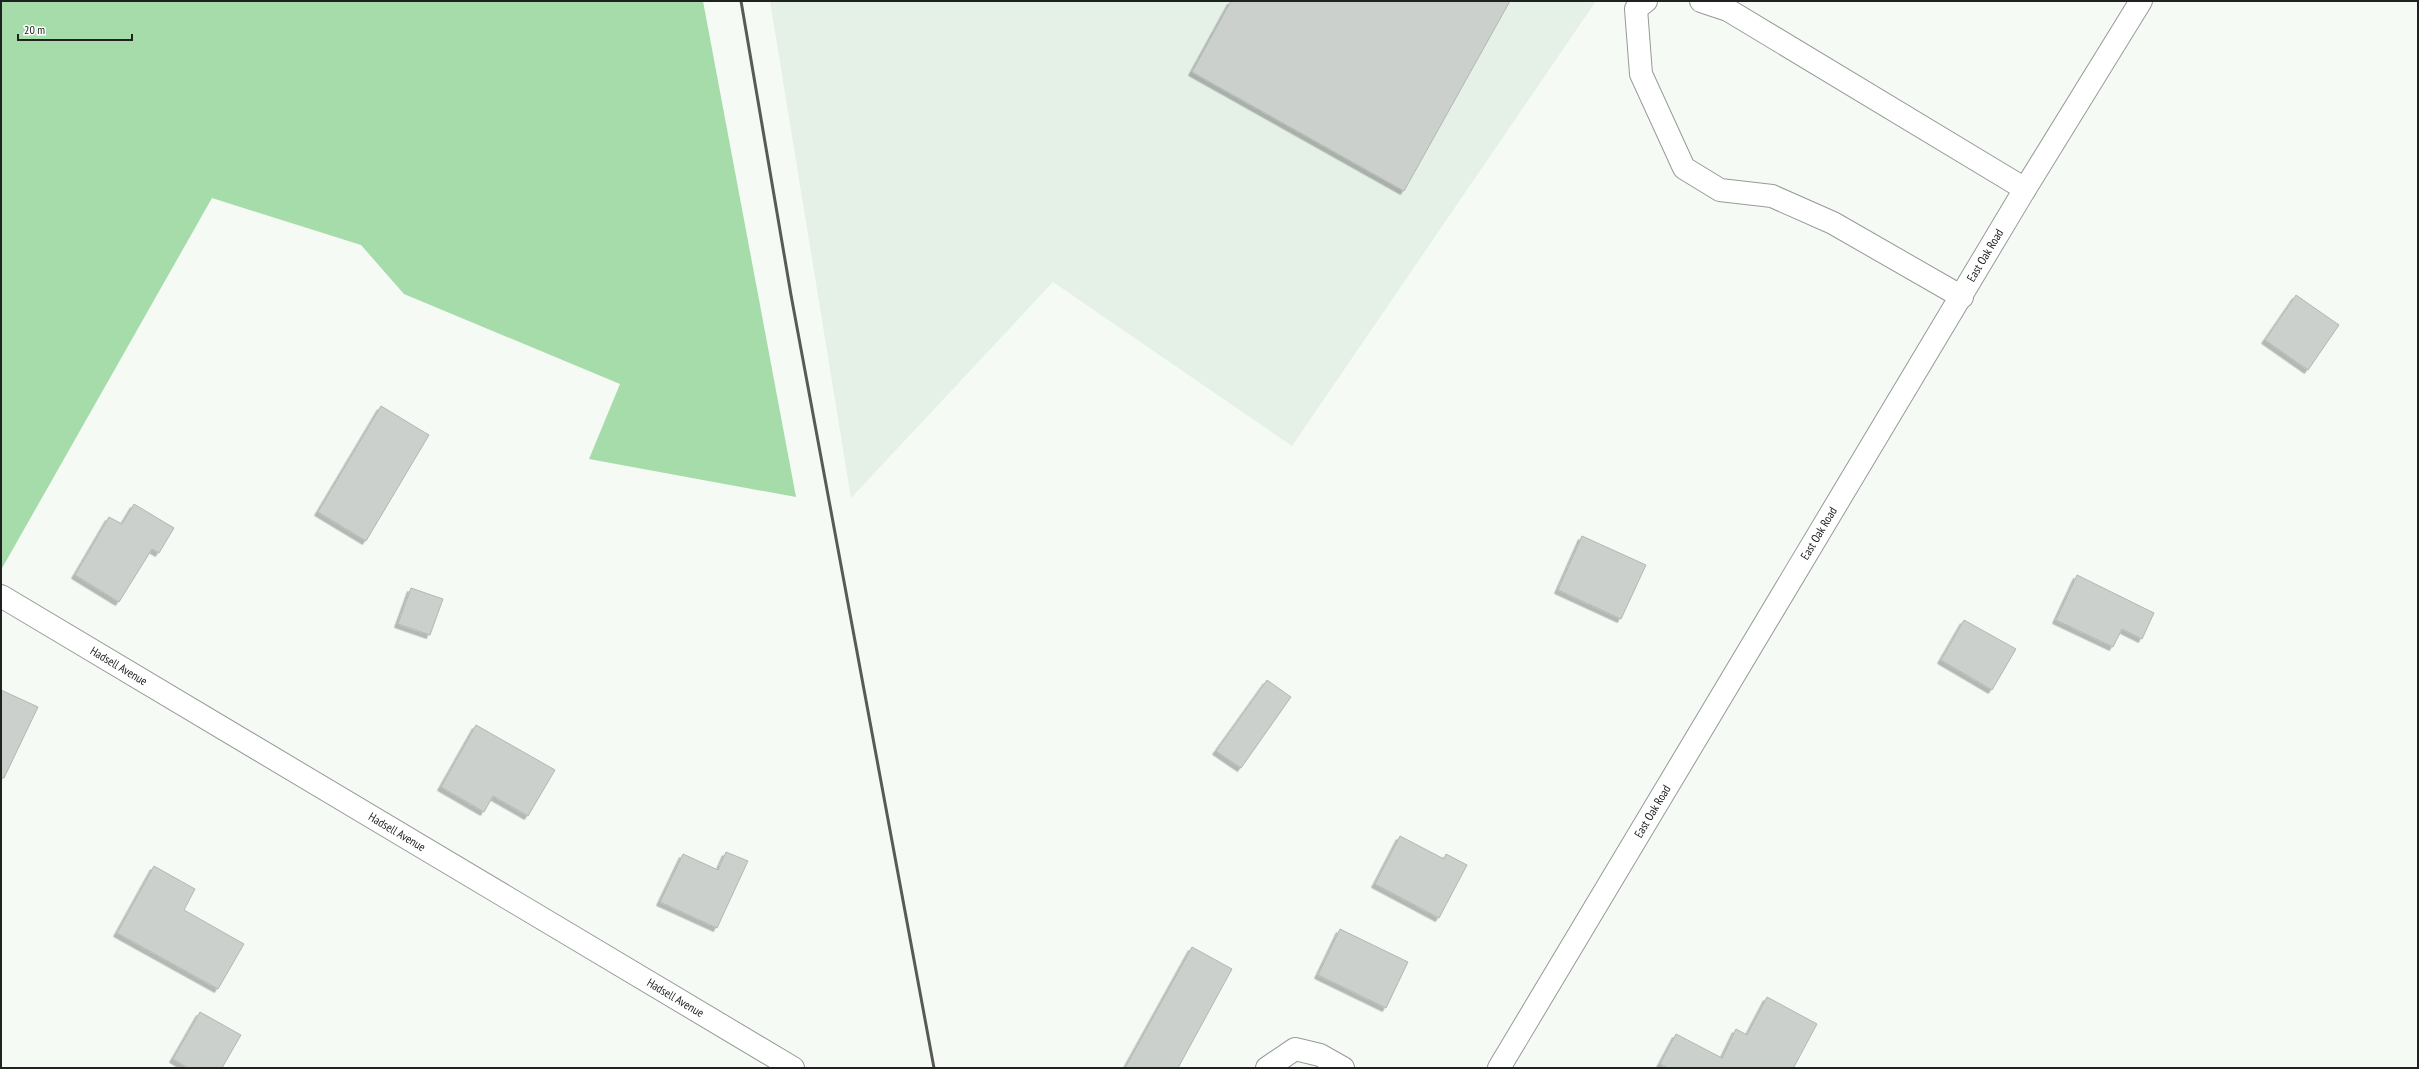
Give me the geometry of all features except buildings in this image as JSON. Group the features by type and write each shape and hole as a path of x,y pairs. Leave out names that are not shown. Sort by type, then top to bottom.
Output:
{"street":[{"path":"1646,1 1636,9 1641,74 1684,168 1720,190 1772,196 1833,223 1962,297"},
{"path":"1701,1 1728,10 2025,189"},
{"name":"East Oak Road","path":"1499,1068 1962,297 2134,3"},
{"name":"Hadsell Avenue","path":"1,596 793,1068"},
{"path":"1267,1068 1295,1049 1320,1055 1343,1068"}],"shaded area":[{"path":"770,1 1596,1 1292,446 1053,282 851,498"}],"green space":[{"path":"1,1 703,1 796,497 589,459 620,384 404,294 361,245 212,198 1,570"}],"railway":[{"path":"741,1 791,295 934,1068"}]}
